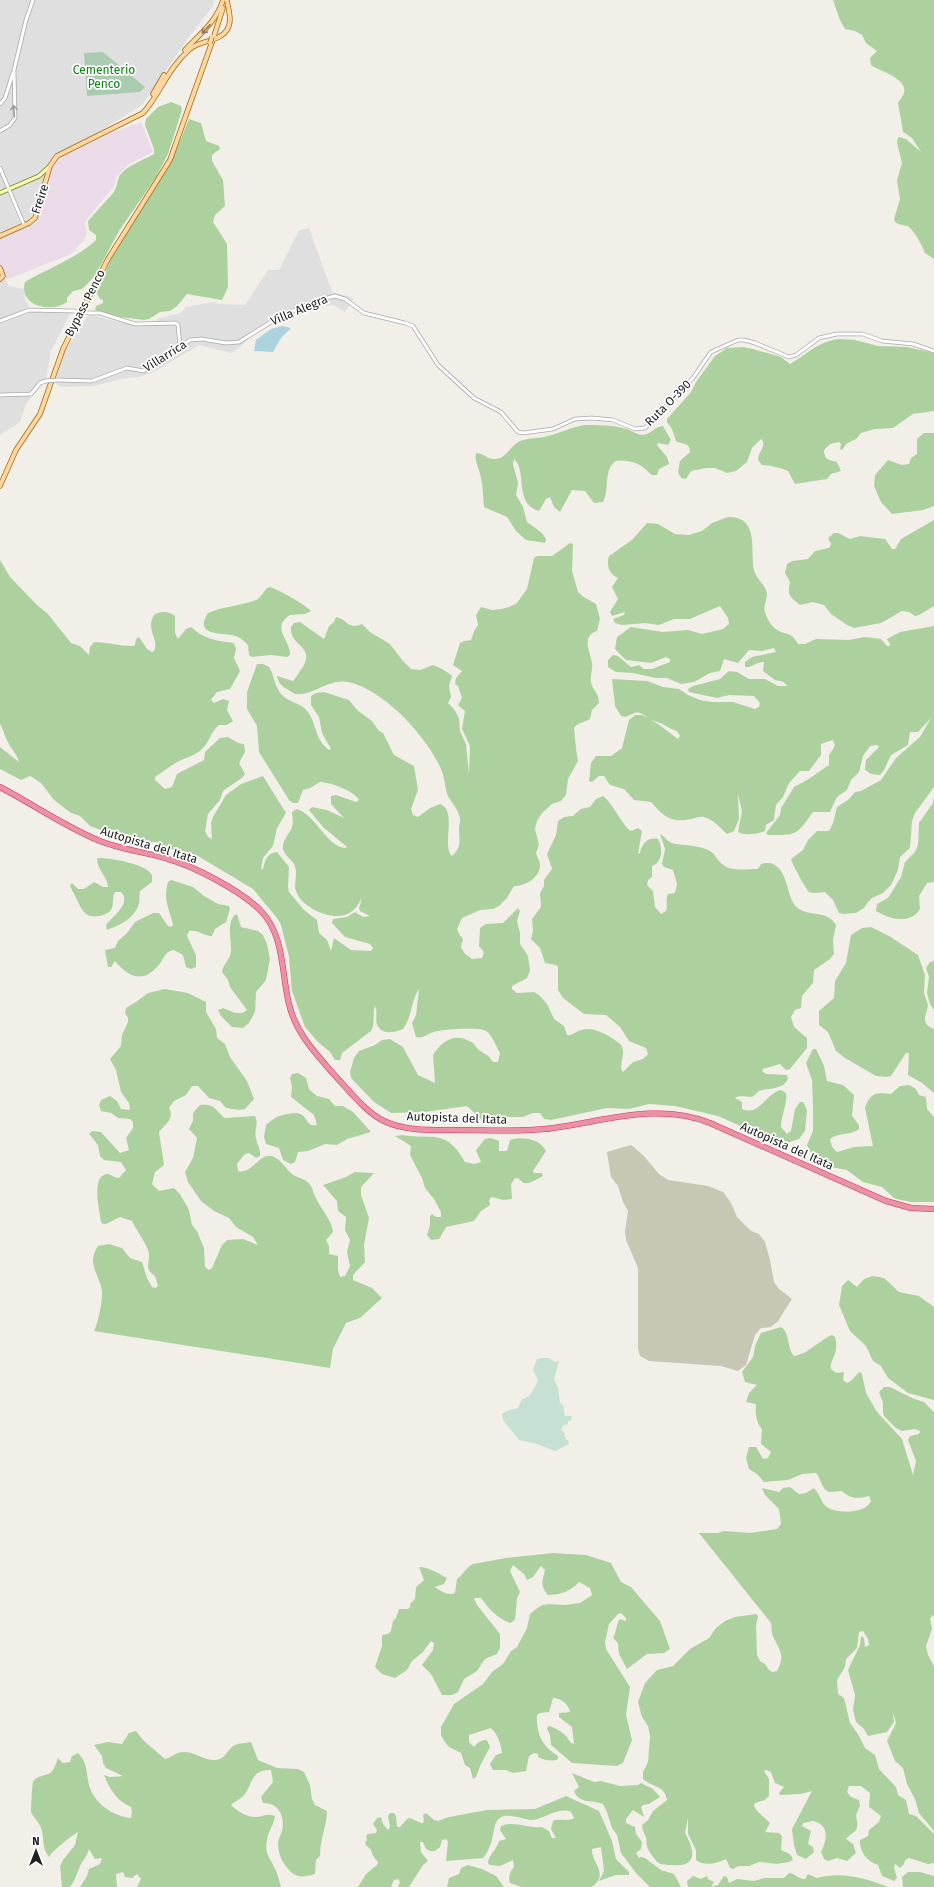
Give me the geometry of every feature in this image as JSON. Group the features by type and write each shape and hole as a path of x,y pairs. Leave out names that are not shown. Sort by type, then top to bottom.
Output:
{"highway":[{"name":"Autopista del Itata","path":"0,784 96,836 192,864 216,877 257,903 269,916 279,934 291,1002 302,1030 316,1049 362,1101 385,1119 404,1124 426,1126 526,1127 644,1110 681,1112 714,1122 885,1197 908,1204 934,1207"},
{"name":"Autopista del Itata","path":"0,787 95,839 121,848 170,859 193,868 255,905 268,919 276,935 289,1005 301,1034 360,1103 375,1116 387,1122 402,1127 421,1129 525,1130 549,1128 646,1113 664,1112 680,1114 710,1123 886,1201 911,1208 934,1207"}],"main road":[{"name":"Bypass Penco","path":"213,37 221,7 225,0"},
{"name":"Bypass Penco","path":"0,486 19,446 40,414 63,349 104,265 123,232 168,163 225,0"},
{"path":"0,193 39,176 62,152 140,115 146,109 169,72 188,51 200,43 220,36 226,31 230,20 225,0"},
{"path":"146,109 166,71 209,25 221,7"},
{"name":"Freire","path":"0,236 31,222 36,216 50,166"},
{"path":"0,268 2,278"}],"street":[{"path":"0,131 15,119 12,84 14,70 33,0"},
{"path":"0,104 5,98 12,84"},
{"path":"0,168 24,225"},
{"name":"Villa Alegra","path":"263,326 297,308 331,296 343,298 356,308"},
{"name":"Ruta O-390","path":"356,308 366,314 405,322 413,326 438,365 462,388 479,401 498,410 516,430 523,433 553,429 575,419 592,418 613,420 635,429 645,428 693,378 711,352 738,340 755,343 789,357 796,355 819,338 837,334 863,334 882,341 913,344 934,350"},
{"path":"0,321 19,312 32,310 89,312 103,314 135,324 177,323 180,346"},
{"name":"Villarrica","path":"0,395 31,394 40,382 46,381 92,380 127,368 144,371 156,360 188,341 196,339 226,343 238,342 263,326"}],"shaded area":[{"path":"0,0 214,0 213,6 189,37 142,105 56,159 36,210 32,217 25,222 0,164"},
{"path":"141,122 153,152 129,164 116,177 114,186 84,223 87,231 85,239 71,254 6,280 0,266 0,238 37,222 50,171 56,160 109,134"},
{"path":"0,172 20,224 0,234"},
{"path":"309,228 332,292 354,298 345,312 333,305 324,306 306,313 296,312 265,322 239,348 231,353 199,345 152,373 139,377 126,378 94,386 61,387 56,384 65,351 89,314 118,322 157,324 157,319 180,313 186,307 213,302 220,304 245,305 268,270 279,270 299,230"},
{"path":"0,274 2,279 5,278 9,286 24,289 25,300 30,311 71,312 51,351 46,379 26,404 20,422 0,435"},
{"path":"631,1145 643,1155 659,1174 668,1180 708,1186 723,1192 731,1203 737,1217 751,1231 759,1234 765,1242 774,1282 779,1289 792,1299 778,1321 771,1327 761,1328 755,1335 746,1365 738,1371 721,1366 649,1361 640,1356 638,1349 638,1268 626,1240 625,1231 628,1211 623,1202 618,1186 611,1177 607,1152"},
{"path":"549,1358 555,1362 559,1361 554,1379 558,1387 560,1403 563,1405 565,1416 572,1416 571,1421 568,1421 568,1424 564,1425 561,1430 565,1433 564,1437 566,1437 569,1444 555,1451 537,1444 519,1440 503,1420 502,1414 509,1410 518,1408 522,1399 528,1397 532,1392 538,1380 533,1370 537,1359"}],"green space":[{"path":"833,0 934,0 934,259 925,253 918,238 909,227 896,223 894,219 900,199 897,180 902,163 897,143 898,138 906,139 921,152 912,138 903,132 898,103 904,93 904,88 902,83 897,79 871,65 870,58 877,51 866,43 862,35 855,31 845,29"},
{"name":"Cementerio Penco","path":"103,52 145,87 140,92 87,96 84,53"},
{"path":"171,102 181,106 182,110 168,154 156,177 119,231 95,276 82,289 73,291 67,298 67,302 61,305 46,307 38,306 32,302 27,297 24,290 25,282 80,253 96,240 96,235 89,230 88,221 114,192 119,177 122,173 130,166 154,154 154,149 145,125 146,119 158,107"},
{"path":"189,119 201,123 206,141 219,146 220,149 212,155 212,161 223,180 225,206 215,215 213,222 227,244 228,287 222,300 187,294 177,306 170,311 160,312 149,319 144,320 112,316 95,310 96,306 103,303 103,300 100,299 96,292 115,251 170,165"},
{"path":"839,339 855,340 878,346 907,347 934,353 934,411 913,414 893,428 875,429 861,433 856,439 846,444 842,450 840,449 841,444 839,442 830,444 824,450 825,456 829,460 837,462 841,471 831,474 827,479 795,484 788,471 762,465 758,460 763,446 763,441 761,439 752,448 747,462 736,471 727,473 715,468 706,468 691,471 686,479 681,478 678,472 680,461 690,452 690,449 687,445 676,441 667,419 691,392 696,382 715,356 727,348 743,347 781,357 790,364 813,348 825,342"},
{"path":"584,425 616,427 627,429 642,435 648,434 658,427 663,426 671,440 668,445 658,443 657,445 667,457 669,464 659,469 657,475 654,475 635,463 623,460 616,461 609,469 603,502 594,503 585,491 572,490 560,512 554,507 550,497 546,499 539,511 531,507 523,494 520,471 514,459 513,464 518,483 516,495 523,507 527,522 542,533 546,539 545,543 526,540 516,531 507,517 484,507 482,482 476,459 476,453 496,459 503,457 515,444 522,440 540,438"},
{"path":"924,433 934,433 934,506 923,510 892,514 881,502 874,486 875,475 888,460 902,465 909,464 911,458 917,454 917,439"},
{"path":"728,517 738,518 745,522 752,536 754,570 767,594 765,610 768,620 776,630 791,636 798,644 805,644 816,639 849,640 864,637 881,639 887,646 890,646 887,639 900,632 934,626 934,787 915,813 912,821 910,848 900,857 898,870 891,885 883,893 872,898 864,908 856,913 839,913 833,900 825,892 809,892 791,859 803,850 808,840 817,831 829,831 833,823 837,807 848,800 855,792 861,791 881,780 896,758 920,737 931,718 918,732 910,732 908,745 891,755 880,775 871,774 865,770 866,760 879,747 877,745 870,746 863,756 859,772 851,780 847,790 837,797 830,812 813,812 799,830 785,835 768,835 766,833 780,815 781,808 794,787 829,765 829,755 835,746 833,740 821,744 821,755 809,771 800,771 789,783 783,797 776,805 774,820 766,825 765,831 755,834 743,834 738,832 742,811 738,794 739,819 734,831 727,834 708,818 700,817 678,820 668,818 651,802 634,800 624,789 610,785 604,776 599,776 592,782 589,781 591,763 596,756 611,756 622,748 629,720 635,715 642,715 658,724 678,739 680,736 677,731 651,720 640,713 635,713 626,717 621,716 615,706 612,679 647,681 663,687 679,689 700,700 712,702 733,702 755,709 759,707 760,703 754,696 729,695 717,698 689,692 688,689 693,686 720,679 729,671 737,672 749,679 765,679 778,686 787,686 784,682 775,680 763,671 764,662 750,667 745,667 745,662 752,657 776,652 774,648 762,651 749,650 738,663 724,659 720,671 710,673 694,682 681,684 667,678 656,678 633,673 616,672 608,667 608,660 613,655 618,656 631,667 639,665 644,669 652,669 670,662 670,659 666,657 651,663 626,660 615,649 617,637 631,627 663,632 688,630 702,634 723,629 729,624 728,618 720,606 690,619 674,619 659,625 645,623 622,625 615,623 613,619 624,615 625,612 612,616 610,612 618,599 612,587 618,578 610,572 608,563 609,556 632,540 647,523 658,524 675,534 689,535 702,531 712,523"},
{"path":"934,520 934,606 919,615 915,616 909,612 902,611 881,623 854,628 831,614 824,605 813,602 800,605 790,596 790,582 785,573 787,564 792,561 808,559 815,551 829,548 831,544 828,538 834,533 838,533 850,539 860,536 885,539 892,549 895,549 901,539"},
{"path":"570,543 573,544 572,571 578,592 596,604 600,619 597,631 589,636 588,640 592,663 591,682 598,696 599,703 592,710 590,719 574,728 578,761 568,779 566,795 561,801 552,804 542,813 537,821 535,829 539,845 536,853 540,865 537,874 527,883 514,886 507,898 499,906 493,909 480,910 462,918 457,929 463,939 461,947 465,954 472,959 482,958 484,952 479,946 480,928 486,924 503,923 518,908 520,911 517,921 520,933 520,944 528,956 530,971 527,978 512,986 512,989 517,993 534,992 539,995 547,1004 554,1019 564,1026 567,1035 571,1035 581,1030 591,1029 611,1037 622,1046 623,1054 621,1066 623,1072 633,1062 643,1059 648,1054 646,1048 629,1041 620,1027 606,1015 584,1014 563,998 558,990 558,967 556,965 545,963 540,948 531,939 533,931 532,919 541,907 540,893 544,886 544,880 552,869 547,854 556,835 558,821 564,817 573,816 581,809 590,807 596,799 603,796 607,799 628,829 631,831 638,828 642,831 638,854 640,853 642,846 648,840 658,839 661,846 661,854 656,864 652,866 652,877 648,880 647,885 653,891 655,907 661,914 666,911 668,894 675,893 677,884 673,870 664,867 662,864 665,849 660,834 672,843 696,846 706,849 728,868 757,869 761,864 770,863 776,865 783,874 791,899 798,909 827,917 836,925 833,940 834,954 830,959 814,970 813,983 802,996 801,1008 795,1010 791,1017 794,1027 807,1038 807,1048 790,1069 786,1070 780,1064 763,1069 762,1071 766,1074 787,1075 788,1079 786,1083 779,1087 759,1091 751,1097 741,1096 735,1098 742,1102 742,1109 748,1111 758,1107 776,1092 781,1090 786,1093 781,1127 787,1134 791,1131 795,1109 800,1102 803,1102 807,1110 805,1131 799,1139 787,1143 774,1141 718,1116 675,1106 649,1104 629,1109 607,1108 551,1120 544,1119 540,1113 533,1113 523,1117 502,1117 485,1123 467,1106 425,1112 391,1113 374,1102 351,1078 350,1072 354,1058 359,1051 375,1045 382,1040 390,1039 403,1047 418,1075 435,1083 433,1055 441,1045 450,1039 461,1038 467,1040 473,1043 493,1062 498,1062 500,1053 490,1035 483,1030 461,1029 438,1031 423,1037 416,1037 412,1023 416,1015 419,989 403,1029 385,1032 379,1028 376,1023 375,1006 371,1031 342,1053 340,1060 335,1060 330,1052 318,1042 305,1027 292,991 289,957 281,925 253,889 198,856 174,850 156,842 133,842 90,826 80,816 71,813 54,800 41,783 32,777 30,776 21,780 0,769 0,747 19,762 0,724 0,560 10,577 37,605 48,614 71,643 80,646 89,655 90,647 94,642 132,646 135,645 136,639 139,637 147,649 152,652 154,651 155,643 151,625 152,620 154,615 162,612 167,612 175,616 175,633 178,639 186,629 191,627 205,637 234,643 236,649 234,658 240,671 230,689 217,692 211,700 214,703 223,699 229,701 227,710 233,721 227,725 219,725 200,750 195,754 173,764 155,777 155,780 165,789 172,787 177,774 204,760 205,752 220,738 228,737 238,743 244,744 245,752 239,763 245,774 223,791 220,800 208,814 205,831 208,837 212,839 211,823 226,795 241,784 263,776 286,813 277,828 273,846 263,858 261,869 263,869 269,855 277,852 289,867 289,892 304,910 317,920 319,933 327,940 331,951 334,938 351,950 371,951 373,948 370,944 345,937 332,923 333,919 347,917 355,912 363,917 370,916 360,911 359,908 362,898 355,908 348,914 331,916 309,907 299,897 296,891 295,867 283,849 285,840 293,825 292,812 297,809 304,812 332,842 345,848 347,847 323,827 309,810 312,807 327,810 344,818 331,804 331,796 336,795 356,802 359,800 352,793 320,782 303,790 298,803 293,803 289,800 259,752 257,726 247,709 247,692 257,664 263,664 269,667 279,692 289,700 303,707 308,712 321,742 329,750 331,749 322,733 319,717 311,705 311,696 316,693 324,692 349,700 357,710 372,721 379,731 383,733 394,755 414,766 418,790 411,809 413,815 418,817 430,808 440,804 448,813 448,845 452,856 459,847 459,816 449,798 442,771 426,744 403,717 390,705 376,694 362,687 341,681 334,682 302,694 295,694 282,686 277,676 293,681 305,663 305,651 294,639 291,627 294,623 300,622 324,639 329,626 334,622 336,617 354,626 362,624 370,632 390,644 411,669 420,670 433,665 451,675 449,686 451,697 448,703 454,709 459,718 460,731 466,744 469,774 470,746 462,729 465,711 458,705 462,698 458,686 455,684 456,678 462,671 453,665 460,643 471,640 478,625 476,615 481,607 492,610 501,609 517,603 527,589 534,558 537,556 552,556"},
{"path":"269,587 291,597 311,611 305,614 290,615 284,620 281,629 288,644 290,655 287,657 271,655 252,657 249,655 248,645 240,638 211,632 204,626 204,621 208,613 256,600 260,598"},
{"path":"934,797 934,882 927,883 919,896 920,909 916,914 906,919 900,919 881,914 876,911 877,904 888,898 901,877 905,862 915,852 918,845 919,823 933,803"},
{"path":"97,859 120,860 136,865 149,871 152,875 152,882 140,891 139,904 134,914 122,924 107,930 106,925 117,914 123,905 124,896 121,892 115,892 110,911 101,916 90,916 83,911 70,885 72,883 78,889 84,889 94,882 103,887 108,887 108,883 97,863"},
{"path":"171,880 193,887 204,896 218,904 229,906 230,909 226,922 215,929 212,936 195,931 189,931 187,936 196,955 196,967 191,969 186,967 183,955 174,950 167,953 155,969 149,974 143,976 132,975 126,972 115,961 111,967 108,967 105,950 115,948 118,941 127,933 135,922 153,913 159,913 168,926 171,927 173,925 166,899 168,882"},
{"path":"237,914 241,927 258,931 263,935 267,944 270,959 266,980 256,992 255,1012 249,1023 243,1028 232,1027 221,1016 218,1010 223,1008 232,1012 241,1013 247,1010 230,987 228,980 222,972 231,952 231,921"},
{"path":"871,927 889,936 918,955 925,975 924,993 928,1005 925,1021 929,1027 934,1029 934,1093 922,1083 908,1075 909,1053 906,1053 891,1076 876,1076 836,1051 828,1032 819,1025 819,1011 834,998 835,981 846,963 851,935 862,928"},
{"path":"934,961 934,1010 930,1004 927,993 929,977 926,968 930,962"},
{"path":"165,989 188,993 206,1002 206,1012 216,1029 217,1038 225,1044 230,1057 247,1081 254,1099 245,1109 239,1110 226,1108 220,1101 209,1098 198,1086 192,1086 186,1095 174,1101 169,1108 171,1112 170,1118 159,1132 164,1165 155,1172 152,1184 159,1191 174,1188 180,1194 189,1210 192,1225 197,1231 204,1248 205,1267 209,1270 212,1268 222,1245 227,1240 243,1239 258,1245 253,1237 236,1227 229,1218 214,1211 201,1201 188,1182 185,1172 193,1158 197,1138 189,1129 193,1121 193,1113 200,1105 212,1106 225,1118 255,1116 257,1122 256,1140 260,1151 260,1156 256,1158 249,1153 245,1154 237,1164 238,1171 247,1170 263,1158 271,1156 280,1161 292,1174 308,1183 332,1228 333,1232 326,1240 329,1246 329,1254 338,1256 338,1270 340,1277 345,1276 350,1266 347,1252 350,1240 345,1230 346,1217 338,1211 337,1201 323,1185 346,1177 355,1172 374,1173 361,1187 361,1195 369,1218 364,1245 365,1262 353,1275 353,1280 372,1288 382,1298 360,1318 346,1323 333,1349 330,1368 94,1331 99,1317 102,1295 93,1263 93,1258 98,1246 109,1244 122,1248 130,1258 142,1262 147,1278 152,1287 155,1288 158,1286 155,1276 151,1273 148,1267 149,1254 145,1242 132,1221 120,1217 106,1224 101,1222 97,1194 99,1180 102,1176 108,1174 119,1178 126,1170 121,1162 104,1160 100,1156 98,1145 89,1134 92,1131 101,1132 120,1153 129,1150 126,1138 133,1128 133,1122 130,1119 118,1118 111,1113 101,1111 99,1105 101,1100 110,1096 117,1101 121,1109 130,1110 129,1103 121,1092 116,1070 110,1059 121,1046 122,1035 128,1022 128,1018 125,1013 126,1008 148,993"},
{"path":"813,1049 816,1049 824,1066 827,1081 843,1085 854,1095 852,1116 859,1125 859,1129 852,1133 837,1135 830,1139 832,1147 837,1152 854,1147 873,1146 865,1108 867,1102 875,1094 891,1094 900,1086 909,1085 916,1089 919,1095 926,1097 927,1109 934,1117 934,1202 911,1202 894,1198 882,1187 863,1182 847,1170 820,1165 816,1162 807,1145 813,1131 813,1108 812,1080 806,1063"},
{"path":"298,1073 306,1078 309,1089 312,1092 317,1096 329,1099 335,1106 343,1106 353,1112 371,1132 347,1139 337,1145 325,1144 308,1151 298,1152 295,1162 291,1164 283,1160 279,1148 266,1144 264,1137 266,1125 279,1116 297,1113 302,1115 311,1125 317,1125 314,1115 291,1097 292,1087 290,1078 292,1074"},
{"path":"395,1136 431,1137 445,1140 452,1144 465,1162 474,1164 481,1162 476,1150 485,1139 491,1138 499,1141 499,1151 507,1151 510,1140 520,1138 535,1141 546,1151 533,1171 534,1173 542,1173 543,1176 526,1183 518,1178 515,1178 511,1184 512,1199 504,1200 491,1197 489,1201 490,1205 481,1211 474,1221 446,1227 439,1239 431,1240 427,1235 430,1225 430,1216 432,1214 436,1217 441,1217 441,1212 434,1199 425,1188 422,1178 410,1155 411,1146"},
{"path":"873,1276 884,1278 899,1292 919,1296 934,1307 934,1400 908,1393 888,1378 881,1366 873,1361 866,1346 850,1331 839,1305 842,1286 848,1280 857,1287 864,1279"},
{"path":"781,1327 786,1333 790,1349 794,1356 804,1353 829,1336 832,1335 835,1337 836,1348 831,1363 831,1369 836,1373 844,1372 843,1380 847,1383 860,1372 862,1374 866,1393 877,1412 902,1439 913,1475 916,1461 908,1440 910,1436 919,1434 920,1431 915,1429 902,1431 896,1428 884,1416 883,1403 879,1392 884,1387 890,1387 924,1402 934,1412 934,1615 930,1618 932,1629 926,1646 928,1655 934,1666 934,1831 919,1813 915,1799 907,1784 903,1768 895,1761 887,1741 896,1723 893,1712 894,1722 887,1732 868,1736 864,1729 856,1722 853,1710 855,1695 848,1670 860,1645 861,1636 864,1638 865,1647 869,1645 868,1639 863,1631 859,1632 857,1648 846,1659 845,1667 837,1680 838,1694 844,1698 850,1723 858,1734 865,1748 875,1755 879,1769 896,1787 898,1795 906,1800 909,1814 916,1816 934,1834 934,1863 928,1864 909,1858 905,1860 904,1864 900,1868 895,1864 894,1867 897,1878 894,1881 882,1876 878,1865 867,1859 862,1852 860,1840 868,1836 869,1830 879,1822 881,1816 869,1807 870,1793 861,1786 849,1786 847,1792 851,1797 859,1800 860,1806 856,1815 857,1828 846,1839 853,1844 856,1853 847,1861 837,1858 828,1861 824,1859 821,1852 826,1838 825,1829 813,1821 803,1823 802,1826 811,1831 808,1844 813,1847 814,1852 806,1859 797,1855 792,1829 812,1791 801,1794 780,1795 779,1793 784,1787 775,1783 771,1772 766,1770 764,1771 769,1779 769,1796 765,1800 755,1803 754,1806 757,1811 770,1823 765,1832 779,1833 782,1836 781,1850 791,1855 793,1860 789,1862 777,1864 759,1862 749,1866 739,1866 733,1869 730,1868 726,1859 711,1864 699,1862 696,1860 696,1850 688,1834 688,1818 685,1833 692,1851 690,1861 686,1864 680,1865 662,1864 657,1862 651,1854 642,1828 642,1825 648,1820 653,1811 667,1800 666,1795 661,1789 643,1779 643,1772 648,1762 650,1736 648,1726 642,1717 638,1702 645,1683 657,1670 673,1666 690,1649 709,1638 716,1628 725,1621 735,1617 756,1614 758,1616 756,1626 757,1655 760,1661 772,1672 777,1671 781,1661 781,1653 772,1634 771,1623 699,1533 718,1533 724,1531 750,1533 777,1529 781,1524 779,1509 765,1495 762,1488 779,1492 783,1488 790,1487 799,1494 806,1493 814,1488 827,1507 844,1512 851,1512 863,1508 871,1501 869,1496 854,1498 848,1496 842,1491 832,1492 826,1490 816,1473 802,1474 788,1480 764,1482 757,1474 749,1469 746,1458 749,1447 756,1447 763,1459 768,1458 771,1452 761,1444 762,1429 758,1424 756,1417 756,1404 746,1402 749,1393 757,1385 745,1382 742,1372 753,1357 755,1346 761,1333"},
{"path":"553,1553 586,1555 611,1563 621,1582 631,1587 660,1621 670,1649 664,1653 647,1654 627,1669 619,1654 618,1643 613,1638 620,1619 626,1621 626,1618 621,1613 618,1614 609,1624 605,1642 606,1649 630,1687 626,1715 632,1740 623,1763 617,1766 572,1763 551,1745 550,1735 547,1729 548,1726 553,1727 566,1735 574,1744 572,1727 559,1717 559,1713 570,1712 568,1706 564,1702 553,1698 549,1712 540,1713 537,1715 537,1722 541,1739 552,1752 558,1756 558,1759 545,1760 538,1757 538,1754 534,1753 529,1756 526,1771 513,1773 506,1770 493,1770 490,1764 496,1755 502,1753 499,1740 491,1728 469,1735 469,1742 474,1747 483,1740 487,1740 490,1747 476,1777 473,1779 470,1768 465,1765 461,1753 449,1747 441,1735 441,1727 454,1704 483,1684 492,1672 503,1664 511,1651 517,1647 527,1628 530,1614 542,1605 565,1605 580,1603 592,1595 590,1588 579,1582 565,1592 548,1595 543,1586 545,1570 541,1566 533,1577 527,1580 524,1574 513,1565 510,1571 520,1592 517,1598 515,1620 510,1623 501,1619 481,1598 474,1598 477,1605 500,1634 500,1648 497,1654 485,1659 477,1671 464,1679 458,1692 452,1695 442,1695 431,1674 422,1665 433,1650 434,1643 431,1641 423,1652 412,1661 407,1670 395,1678 382,1674 375,1667 382,1646 382,1635 388,1634 391,1631 393,1621 396,1618 399,1609 408,1609 410,1604 415,1599 416,1587 424,1580 419,1567 430,1569 447,1578 444,1584 435,1587 444,1593 452,1594 455,1593 457,1579 468,1567 473,1564 506,1558"},
{"path":"136,1731 144,1741 165,1759 178,1753 187,1752 207,1759 216,1760 220,1759 235,1745 251,1742 258,1760 277,1768 298,1769 304,1772 310,1785 312,1799 315,1805 327,1811 320,1856 316,1860 315,1874 304,1876 295,1875 282,1861 278,1840 282,1831 283,1820 280,1811 277,1808 273,1805 263,1803 261,1797 273,1782 271,1770 264,1770 259,1772 253,1778 244,1795 231,1805 239,1812 254,1817 268,1815 275,1816 268,1837 266,1849 277,1873 281,1887 137,1887 141,1879 137,1874 132,1878 125,1877 123,1872 116,1874 117,1887 80,1887 87,1876 89,1869 100,1864 102,1858 95,1859 89,1849 70,1887 62,1887 60,1866 75,1845 78,1832 58,1847 49,1857 45,1850 41,1828 31,1812 33,1782 37,1778 49,1774 53,1770 58,1758 63,1763 70,1762 72,1756 78,1753 85,1764 91,1792 99,1803 117,1815 131,1818 131,1807 122,1802 114,1794 104,1775 110,1777 123,1776 106,1768 103,1763 102,1756 94,1745 108,1742 122,1744 129,1733"},
{"path":"572,1773 594,1782 601,1781 620,1786 638,1785 641,1783 653,1789 660,1797 641,1807 644,1817 633,1810 626,1819 626,1823 635,1827 636,1834 642,1842 641,1849 636,1853 639,1858 645,1858 661,1870 674,1874 681,1887 650,1887 636,1873 621,1853 617,1835 612,1828 603,1804 582,1800 576,1795 574,1791 579,1787"},
{"path":"566,1796 599,1811 612,1841 616,1859 629,1872 629,1875 616,1875 599,1881 604,1871 601,1847 592,1849 592,1854 600,1873 597,1882 592,1887 521,1887 510,1883 509,1879 511,1870 514,1867 513,1860 500,1866 490,1865 488,1863 489,1858 499,1841 506,1839 500,1830 501,1826 506,1824 516,1824 542,1827 549,1831 552,1838 556,1838 551,1829 553,1821 569,1820 574,1818 571,1812 562,1811 532,1820 513,1816 504,1816 500,1818 496,1823 490,1845 483,1858 446,1861 448,1842 446,1839 442,1840 440,1847 435,1851 428,1850 423,1842 420,1842 421,1852 428,1861 423,1865 409,1887 398,1887 400,1882 398,1879 394,1880 391,1887 358,1887 366,1874 377,1865 378,1862 365,1842 368,1834 376,1833 377,1830 373,1824 377,1818 381,1817 383,1824 388,1830 390,1827 388,1816 390,1813 394,1813 396,1816 397,1827 400,1827 407,1819 410,1818 421,1823 424,1822 423,1815 426,1813 434,1820 438,1821 449,1817 487,1810 535,1809"},
{"path":"468,1865 482,1869 496,1876 504,1887 447,1887 449,1878 459,1874 461,1868"},
{"path":"908,1872 920,1872 934,1876 934,1887 903,1887 902,1877"},
{"path":"789,1873 805,1879 808,1874 817,1878 834,1875 853,1876 888,1887 711,1887 718,1885 724,1876 727,1877 729,1883 737,1879 754,1881 764,1878 784,1878"},
{"path":"693,1876 701,1879 707,1876 708,1879 714,1882 711,1887 688,1887 687,1881"}],"water":[{"path":"282,326 291,328 281,338 273,352 254,351 256,340 271,329"}]}
